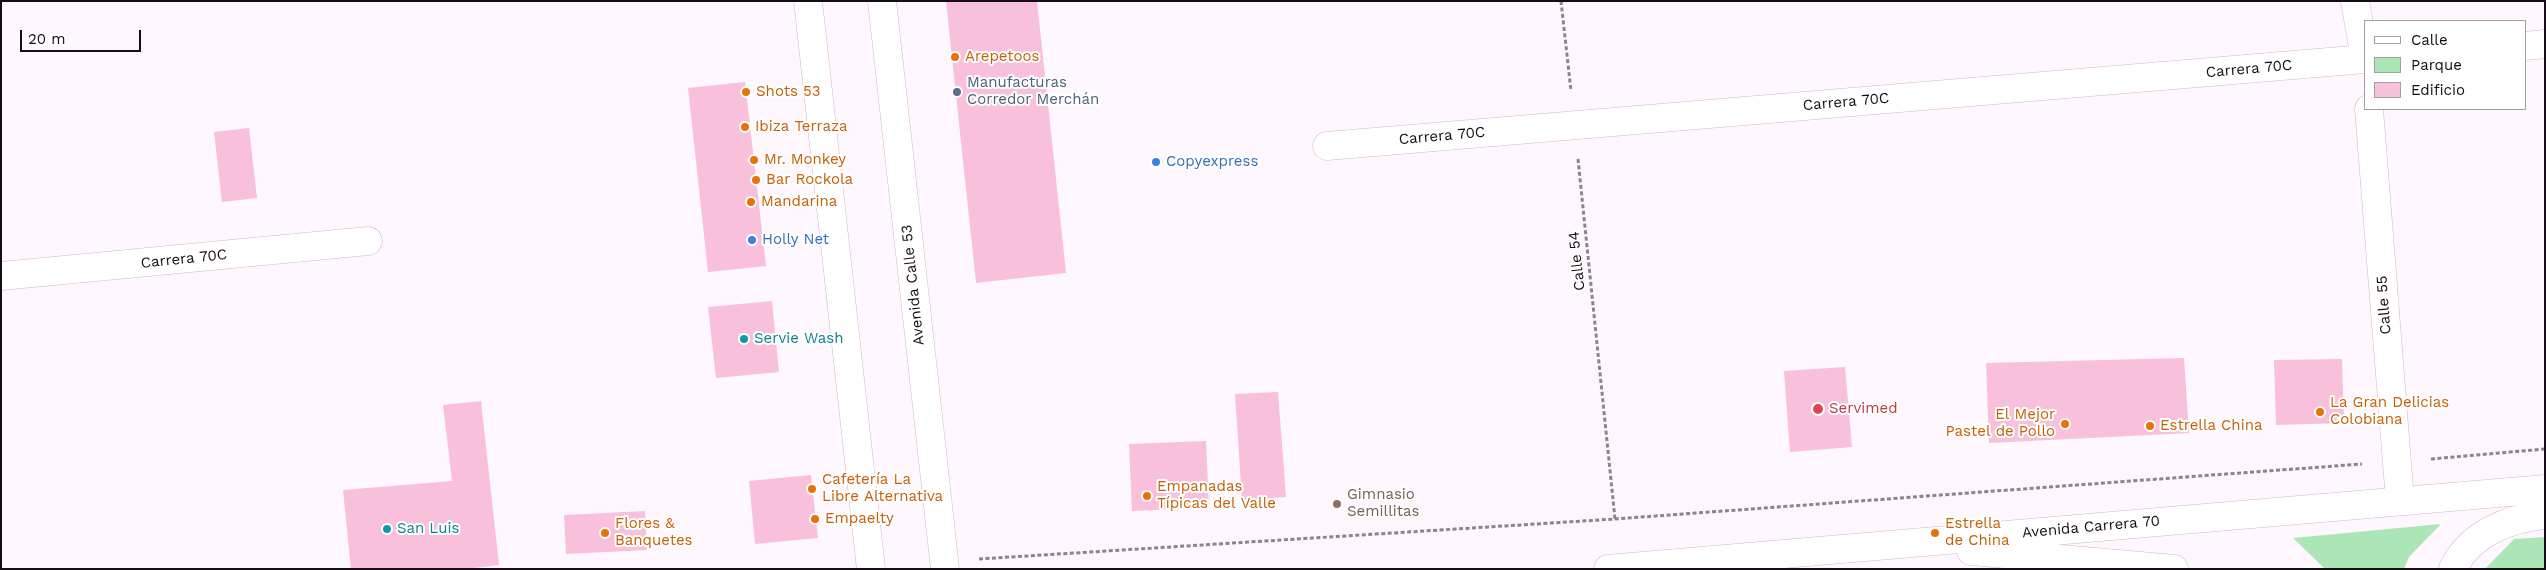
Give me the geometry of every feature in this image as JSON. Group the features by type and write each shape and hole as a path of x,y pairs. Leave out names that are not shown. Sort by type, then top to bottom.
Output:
{"main road":[{"path":"808,1 871,569"},
{"name":"Avenida Calle 53","path":"882,1 944,569"},
{"path":"2356,1 2364,52"},
{"path":"2526,46 2545,44"},
{"name":"Carrera 70C","path":"1327,146 2364,58"},
{"name":"Calle 55","path":"2369,110 2400,501"},
{"name":"Carrera 70C","path":"1,276 368,241"},
{"name":"Avenida Carrera 70","path":"1608,569 2545,488"},
{"path":"2453,569 2473,542 2497,526 2526,516 2545,515"},
{"path":"1889,544 2140,564 2174,569"}],"path":[{"name":"Calle 54","path":"1561,1 1615,519"},
{"path":"978,559 1615,519 2545,449"}],"green space":[{"path":"2441,524 2409,557 2404,569 2325,569 2293,538"},
{"path":"2545,537 2545,569 2485,569 2514,539"}],"building":[{"path":"946,1 1037,1 1066,273 976,283"},
{"path":"745,82 766,266 708,272 688,88"},
{"path":"249,128 257,198 222,202 214,132"},
{"name":"Servie Wash","path":"772,301 779,372 716,378 708,307"},
{"path":"2184,358 2189,433 1989,443 1986,363"},
{"path":"2342,359 2344,423 2276,425 2274,360"},
{"name":"Servimed","path":"1845,367 1852,447 1790,452 1784,371"},
{"path":"1278,392 1286,497 1242,500 1235,394"},
{"path":"481,401 499,565 465,569 351,569 343,490 452,481 443,405"},
{"path":"1206,441 1209,508 1132,511 1129,444"},
{"path":"811,475 818,538 755,544 749,481"},
{"name":"Flores & Banquetes","path":"645,511 647,550 566,554 564,515"}],"place":[{"name":"Arepetoos","path":"955,57"},
{"name":"Shots 53","path":"746,92"},
{"name":"Manufacturas Corredor Merchán","path":"957,92"},
{"name":"Ibiza Terraza","path":"745,127"},
{"name":"Mr. Monkey","path":"754,160"},
{"name":"Copyexpress","path":"1156,162"},
{"name":"Bar Rockola","path":"756,180"},
{"name":"Mandarina","path":"751,202"},
{"name":"Holly Net","path":"752,240"},
{"name":"Servie Wash","path":"744,339"},
{"name":"Servimed","path":"1818,409"},
{"name":"La Gran Delicias Colobiana","path":"2320,412"},
{"name":"El Mejor Pastel de Pollo","path":"2065,424"},
{"name":"Estrella China","path":"2150,426"},
{"name":"Cafetería La Libre Alternativa","path":"812,489"},
{"name":"Empanadas Típicas del Valle","path":"1147,496"},
{"name":"Gimnasio Semillitas","path":"1337,504"},
{"name":"Empaelty","path":"815,519"},
{"name":"San Luis","path":"387,529"},
{"name":"Flores & Banquetes","path":"605,533"},
{"name":"Estrella de China","path":"1935,533"}]}
